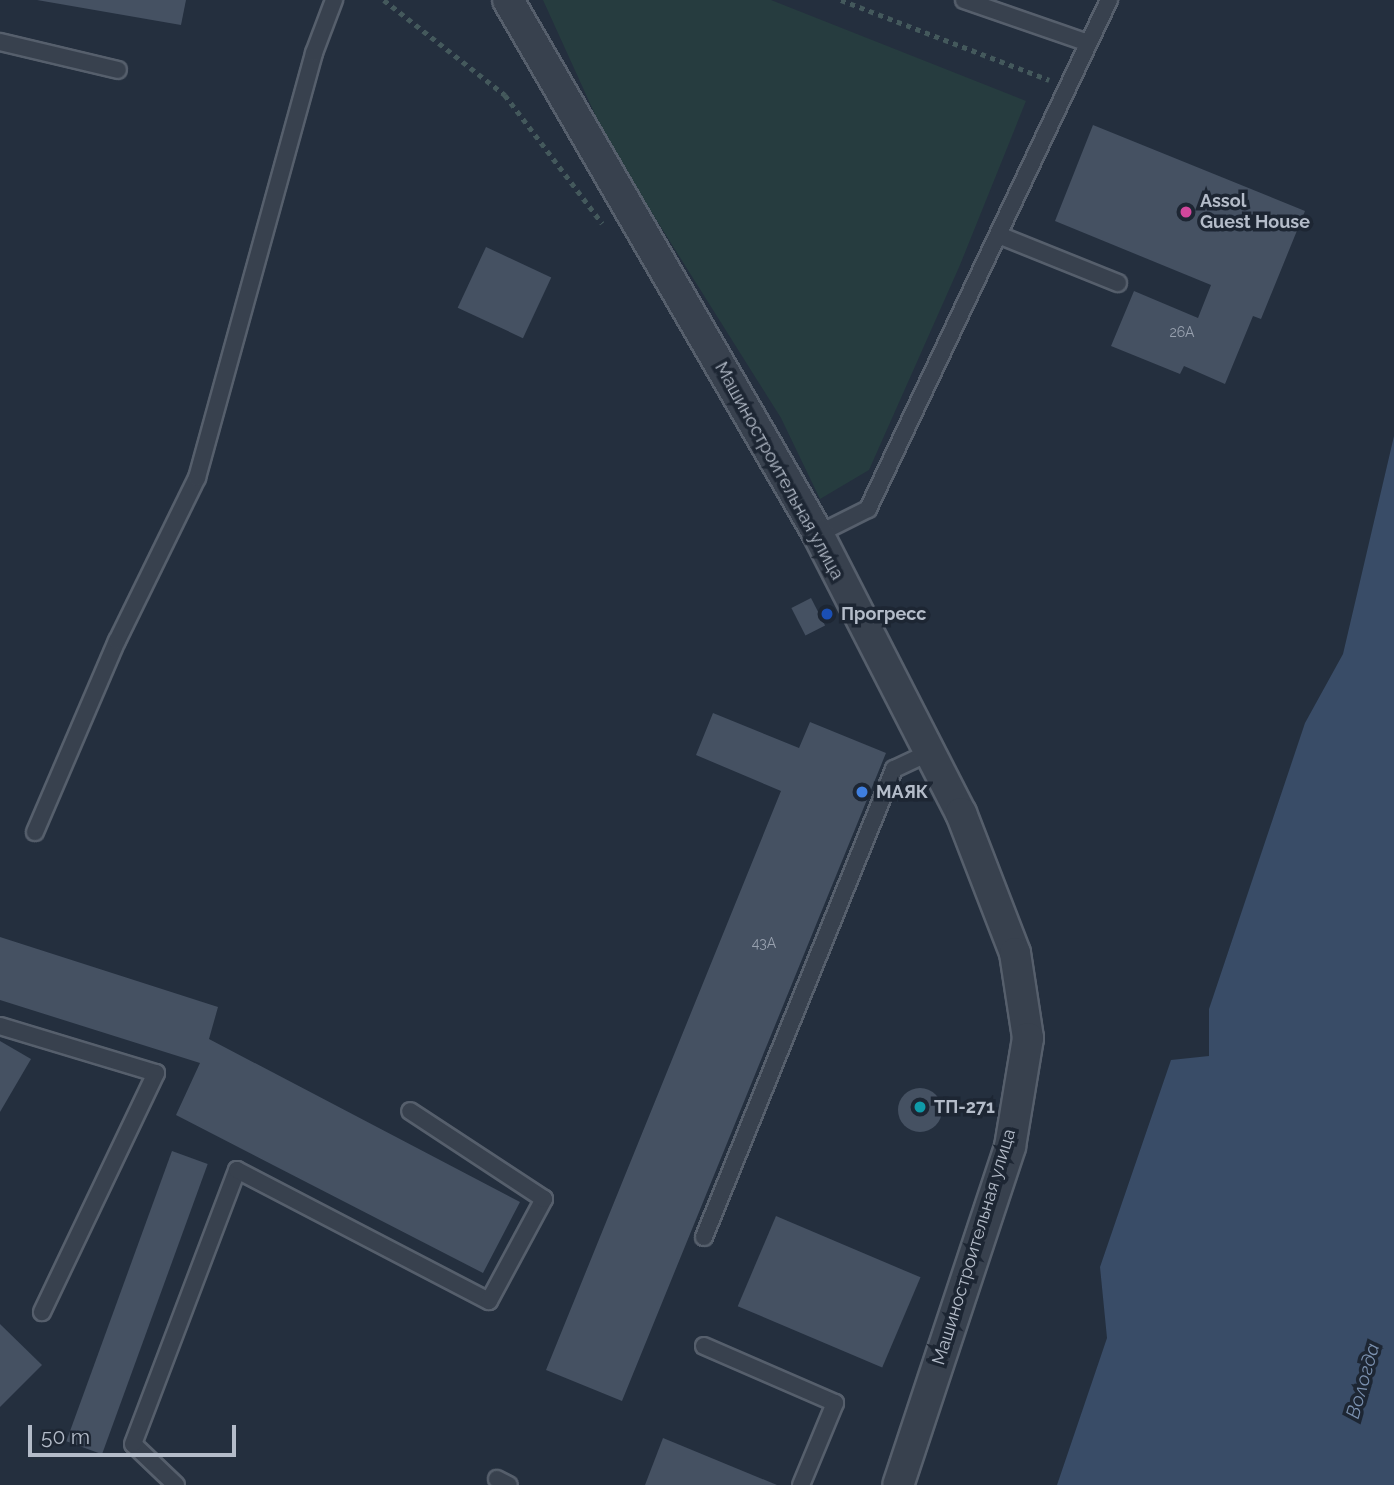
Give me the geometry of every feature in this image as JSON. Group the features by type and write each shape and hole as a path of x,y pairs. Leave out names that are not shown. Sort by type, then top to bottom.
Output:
{"street":[{"name":"Машиностроительная улица","path":"508,0 818,534 961,813 1015,953 1028,1038 1010,1147 898,1485"}],"lane":[{"path":"36,832 117,641 197,478 314,53 334,0"},
{"path":"964,0 1088,43"},
{"path":"818,534 868,509 1001,236 1109,0"},
{"path":"0,42 118,70"},
{"path":"1001,236 1118,283"},
{"path":"704,1237 894,769 929,753"},
{"path":"0,1026 156,1073 42,1312"},
{"path":"176,1485 132,1444 237,1170 489,1301 544,1199 410,1111"},
{"path":"704,1346 835,1403 801,1485"}],"path":[{"path":"384,0 505,95 608,233"},
{"path":"841,0 1068,87"}],"green space":[{"path":"543,0 771,0 1026,101 960,265 869,470 820,499 781,418 608,143"}],"water":[{"name":"Вологда","path":"1394,436 1394,1485 1057,1485 1107,1338 1100,1267 1171,1060 1209,1056 1209,1009 1305,723 1343,654"}],"building":[{"path":"37,0 186,0 181,25"},
{"path":"1093,125 1305,211 1261,319 1253,316 1225,384 1184,366 1180,374 1111,346 1134,291 1198,318 1211,285 1055,221"},
{"path":"486,247 551,277 523,338 458,308"},
{"path":"811,598 825,626 805,636 791,608"},
{"path":"713,713 799,748 810,722 886,753 622,1401 546,1370 781,791 696,755"},
{"path":"0,937 218,1007 209,1039 520,1202 483,1273 176,1115 200,1063 0,1000"},
{"path":"0,1041 31,1059 0,1112"},
{"name":"ТП-271","path":"920,1088 929,1089 936,1094 941,1101 941,1119 936,1126 929,1131 920,1132 911,1131 904,1126 899,1119 898,1110 899,1101 904,1094 911,1089"},
{"path":"172,1151 208,1164 102,1454 66,1441"},
{"path":"776,1216 921,1277 882,1368 738,1306"},
{"path":"0,1324 42,1365 0,1407"},
{"path":"663,1438 777,1485 645,1485"}],"place":[{"name":"Assol Guest House","path":"1186,212"},
{"name":"Прогресс","path":"827,614"},
{"name":"МАЯК","path":"862,792"},
{"name":"ТП-271","path":"920,1107"}]}
